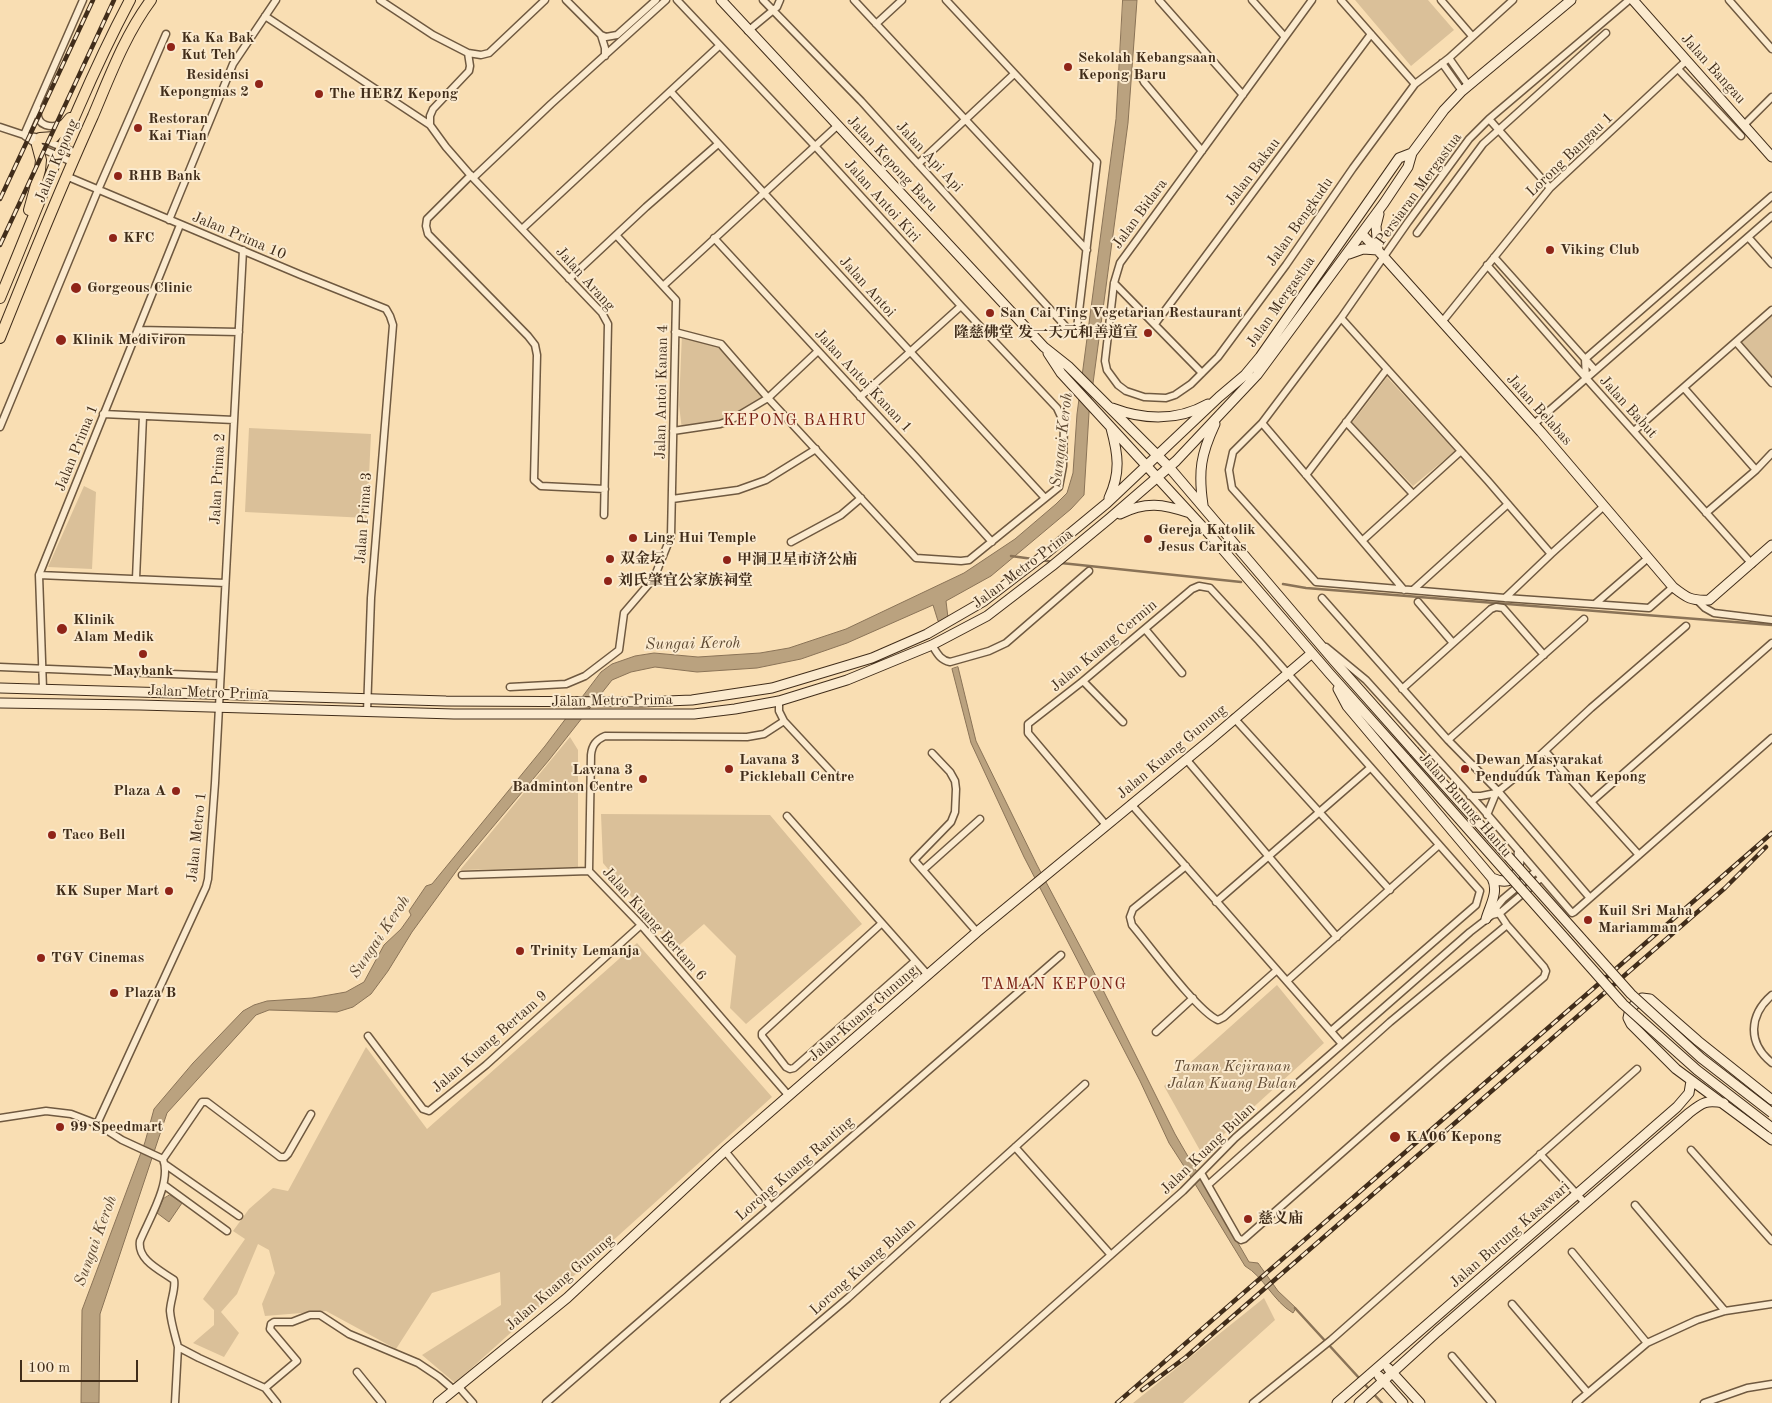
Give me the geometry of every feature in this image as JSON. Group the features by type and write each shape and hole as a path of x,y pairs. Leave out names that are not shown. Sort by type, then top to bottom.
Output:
{"main road":[{"name":"Jalan Kepong","path":"0,298 83,98 112,33 130,0"},
{"name":"Jalan Kepong","path":"0,338 74,157 125,42 138,17 151,0"},
{"name":"Jalan Kepong Baru","path":"721,0 1044,347 1068,366 1169,467"},
{"name":"Jalan Mergastua","path":"1158,478 1217,419 1257,375 1384,203 1408,167 1412,153 1444,110 1465,88 1571,0"},
{"name":"Jalan Bangau","path":"1633,0 1772,157"},
{"path":"9,275 40,170 41,160 38,142 54,137 83,98"},
{"name":"Jalan Mergastua","path":"1147,466 1219,397 1245,376 1399,158 1412,153"},
{"path":"1346,255 1363,249 1381,254 1376,226 1384,203"},
{"path":"1343,239 1362,234 1362,223 1368,204"},
{"name":"Jalan Belabas","path":"1362,234 1534,424 1673,587 1688,599 1698,601"},
{"name":"Jalan Kepong Baru","path":"1044,347 1061,373 1158,478"},
{"path":"1106,404 1133,414 1162,417 1190,413 1219,397"},
{"path":"1203,505 1200,472 1204,448 1217,419"},
{"path":"1107,502 1116,484 1117,472 1117,453 1111,428"},
{"name":"Jalan Metro Prima","path":"0,688 367,699 642,702 692,700 772,688 872,658 927,634 984,601 1044,555 1147,466"},
{"name":"Jalan Burung Hantu","path":"1169,467 1414,751 1631,994 1701,1058 1772,1113"},
{"name":"Jalan Metro Prima","path":"0,702 522,715 642,715 735,709 779,700 847,680 932,645 987,616 1052,566 1158,478"},
{"name":"Jalan Burung Hantu","path":"1158,478 1622,1004 1697,1070 1772,1128"},
{"path":"1110,518 1147,505 1174,507 1190,513"},
{"path":"1698,601 1710,600 1772,546"},
{"name":"Jalan Kuang Gunung","path":"438,1403 567,1298 725,1151 977,932 1312,653"},
{"path":"1330,674 1347,706 1492,878 1494,894 1489,917"},
{"path":"1492,878 1504,882 1511,880 1516,875 1520,866 1519,853"},
{"path":"1772,1100 1698,1041 1650,999 1640,1000 1628,1012 1631,1024 1676,1069 1772,1140"},
{"name":"Jalan Burung Kasawari","path":"1336,1403 1677,1107 1689,1093 1691,1081"},
{"name":"Jalan Burung Kasawari","path":"1361,1401 1392,1371 1702,1104 1710,1101 1724,1103"},
{"path":"1383,1362 1420,1403"},
{"path":"1374,1370 1403,1403"}],"street":[{"path":"24,135 83,0"},
{"path":"169,220 233,64 276,0"},
{"path":"380,0 433,35 468,53 482,55 489,54 544,0"},
{"path":"566,0 601,35 605,56"},
{"path":"601,35 612,37 620,33 656,0"},
{"path":"605,489 541,486 534,480 537,355 535,345 428,234 426,226 427,219 666,0"},
{"name":"Jalan Antoi Kiri","path":"677,0 1057,408 1064,423 1063,466 1059,487 1046,498"},
{"name":"Jalan Api Api","path":"763,0 854,94 1068,329 1072,330 1077,328 1087,250"},
{"path":"748,31 777,7 780,0"},
{"path":"854,0 1087,250"},
{"path":"876,24 902,0"},
{"path":"946,0 1095,160 1098,166 1087,250"},
{"path":"1159,0 1243,95"},
{"path":"1252,0 1285,37"},
{"name":"Jalan Bidara","path":"1202,373 1183,390 1166,398 1144,397 1126,391 1118,385 1107,370 1105,361 1114,283 1120,264 1312,0"},
{"path":"1341,0 1415,84"},
{"path":"1441,0 1472,36"},
{"name":"Jalan Bengkudu","path":"1202,373 1218,357 1286,265 1353,168 1415,84 1449,58 1512,0"},
{"name":"Persiaran Mergastua","path":"1629,0 1489,119 1469,139 1408,222 1381,254 1341,318 1262,423 1233,452 1229,470 1232,488 1316,582 1649,608 1673,587"},
{"path":"1728,0 1772,49"},
{"path":"265,16 430,125"},
{"path":"1417,233 1472,157 1498,129 1606,33"},
{"path":"0,427 98,190 166,34"},
{"name":"Jalan Bakau","path":"1155,324 1371,34"},
{"path":"522,229 719,46"},
{"path":"430,125 430,116 433,109 469,71 468,53"},
{"path":"1449,58 1465,88"},
{"name":"Lorong Bangau 1","path":"1442,322 1550,188 1687,60"},
{"path":"1442,62 1465,88"},
{"path":"1678,69 1740,136"},
{"path":"918,164 1014,74"},
{"path":"1140,74 1144,82 1202,151"},
{"name":"Jalan Antoi","path":"671,92 1046,498"},
{"path":"1744,125 1772,97"},
{"path":"39,103 37,116 41,123 52,127 67,121"},
{"path":"1489,119 1550,188"},
{"name":"Jalan Arang","path":"430,125 472,177 602,313 608,324 604,515"},
{"path":"0,126 74,157"},
{"path":"663,286 837,126"},
{"path":"569,279 718,144"},
{"name":"Jalan Prima 10","path":"66,176 301,276 386,309 393,325"},
{"path":"1586,378 1585,359 1772,196"},
{"path":"1534,424 1772,216"},
{"name":"Jalan Prima 1","path":"43,689 39,575 180,225"},
{"name":"Jalan Antoi Kanan 4","path":"510,687 566,684 584,676 619,650 624,613 659,570 671,536 676,300 616,235"},
{"path":"1748,237 1772,264"},
{"name":"Jalan Antoi Kanan 1","path":"714,238 992,542"},
{"name":"Jalan Prima 2","path":"219,708 243,250"},
{"name":"Jalan Babut","path":"1494,257 1595,370"},
{"name":"Jalan Babut","path":"1488,265 1752,564"},
{"path":"1114,283 1202,373"},
{"path":"860,397 961,306"},
{"path":"1634,431 1772,310"},
{"path":"1341,318 1551,554"},
{"name":"Jalan Prima 3","path":"366,712 371,598 393,325"},
{"path":"138,330 238,332"},
{"path":"675,332 721,344 768,398 916,558 969,560 1046,498"},
{"path":"1736,342 1772,383"},
{"path":"673,431 720,424 731,420 768,398 818,351"},
{"path":"1306,474 1387,369"},
{"path":"1684,388 1756,470"},
{"path":"104,414 234,420"},
{"path":"136,579 142,416"},
{"path":"1346,422 1413,494"},
{"path":"1262,423 1404,590"},
{"path":"672,499 738,490 766,480 816,450"},
{"path":"1362,540 1461,451"},
{"path":"1706,513 1756,470 1772,453"},
{"path":"791,542 841,515 861,498"},
{"path":"1413,590 1508,504"},
{"path":"1505,598 1604,506"},
{"path":"1595,604 1648,558"},
{"path":"932,645 944,661 950,662 996,648 1006,642 1089,571"},
{"path":"39,575 225,583"},
{"name":"Jalan Kuang Cermin","path":"1106,826 1028,733 1028,724 1083,681 1192,589 1199,586 1210,588 1259,641 1286,674"},
{"path":"1322,598 1590,898"},
{"path":"1698,601 1714,613 1772,620"},
{"path":"1418,602 1452,643"},
{"path":"1402,689 1452,643 1491,609 1496,607 1503,608 1544,655"},
{"path":"1448,740 1584,619"},
{"path":"1470,796 1481,796 1497,792 1522,772 1590,708 1686,626"},
{"path":"1145,629 1182,673"},
{"path":"1316,639 1366,680 1487,815 1570,912 1574,912 1772,738"},
{"path":"1591,802 1772,643"},
{"path":"0,666 220,676"},
{"path":"1286,674 1480,891 1476,905 1331,1031"},
{"path":"1083,681 1123,722"},
{"path":"779,700 779,710 784,721 837,778"},
{"name":"Jalan Metro 1","path":"97,1124 206,887 219,708"},
{"path":"1234,718 1390,890"},
{"name":"Jalan Kuang Bertam 6","path":"784,721 764,734 747,737 605,736 595,742 590,755 589,871 641,925 789,1096"},
{"path":"1545,751 1639,855"},
{"path":"932,753 955,780 955,812 951,822 914,860 977,932"},
{"path":"1186,759 1337,937"},
{"path":"1216,902 1370,768"},
{"path":"1487,815 1497,792"},
{"path":"1131,804 1342,1044"},
{"path":"787,816 928,975"},
{"path":"923,870 980,819"},
{"path":"1287,981 1439,845"},
{"path":"1186,866 1133,909 1130,918 1132,925 1193,998 1212,1017 1218,1020 1224,1017 1277,970"},
{"path":"462,875 589,871"},
{"name":"Jalan Kuang Bulan","path":"944,1403 1183,1191 1235,1138 1498,910 1535,872"},
{"name":"Jalan Kuang Bulan","path":"1498,910 1508,906 1540,878"},
{"path":"1208,1185 1390,1022 1506,922 1508,906"},
{"path":"1201,1174 1238,1238 1244,1239 1544,977 1546,971 1544,967 1498,910"},
{"path":"882,923 764,1029 762,1036 786,1067 794,1068 915,961"},
{"name":"Jalan Kuang Bertam 9","path":"368,1036 423,1109 429,1111 486,1065 641,925"},
{"name":"Lorong Kuang Ranting","path":"546,1403 1061,955"},
{"path":"906,968 919,983"},
{"path":"1772,995 1762,1003 1754,1022 1755,1042 1761,1055 1772,1063"},
{"path":"1156,1032 1193,998"},
{"path":"1253,1403 1331,1340 1637,1069"},
{"name":"Lorong Kuang Bulan","path":"724,1403 848,1298 1085,1084"},
{"path":"175,1403 178,1347 170,1311 175,1284 174,1280 142,1257 138,1248 164,1185 163,1160 202,1102 205,1102 280,1157 288,1154 311,1114"},
{"path":"0,1118 46,1111 71,1114 97,1124 122,1140 163,1160 239,1216"},
{"path":"1015,1147 1111,1255"},
{"path":"1690,1150 1772,1241"},
{"path":"725,1151 771,1207"},
{"path":"1540,1154 1585,1204"},
{"path":"164,1185 227,1231"},
{"path":"1635,1205 1725,1311"},
{"path":"1572,1252 1647,1343"},
{"path":"1512,1304 1588,1393"},
{"path":"1576,1403 1647,1343 1697,1320 1725,1311 1772,1304"},
{"path":"265,1388 297,1361 270,1329 271,1324 274,1322 292,1322 310,1315 320,1315 349,1334 418,1363 456,1388 473,1403"},
{"path":"178,1347 265,1388 277,1403"},
{"path":"1452,1356 1492,1403"},
{"path":"357,1372 382,1403"},
{"path":"1704,1403 1747,1388 1772,1384"}],"green space":[{"path":"1355,0 1428,0 1454,30 1411,66"},
{"path":"1772,315 1772,377 1741,342"},
{"path":"682,333 721,344 768,398 731,420 682,430 679,405"},
{"path":"1387,377 1455,451 1413,486 1352,423"},
{"path":"249,428 371,434 367,518 245,512"},
{"path":"84,486 96,492 92,569 48,567"},
{"path":"570,737 578,750 578,867 460,870"},
{"path":"601,814 770,815 862,924 746,1024 730,1008 736,956 704,924 675,949 603,863"},
{"path":"637,943 772,1097 455,1383 422,1355 501,1305 500,1272 432,1293 396,1349 326,1311 265,1316 262,1304 275,1273 269,1250 258,1244 237,1294 221,1312 239,1333 224,1357 193,1343 214,1325 214,1310 203,1299 245,1239 233,1231 249,1209 273,1188 288,1191 366,1047 427,1129"},
{"name":"Taman Kejiranan Jalan Kuang Bulan","path":"1277,985 1324,1043 1202,1154 1164,1086"},
{"path":"1264,1298 1275,1320 1183,1403 1133,1403"}],"shaded area":[{"path":"1123,0 1137,0 1128,123 1089,413 1084,495 1071,509 991,576 946,601 948,618 941,622 938,621 933,605 847,643 801,659 757,668 697,672 655,667 631,672 612,680 549,760 460,866 412,932 371,994 353,1007 337,1012 269,1010 256,1015 167,1113 100,1314 99,1403 81,1403 82,1310 145,1142 154,1109 193,1063 243,1011 267,1001 312,998 346,992 364,982 384,945 401,929 411,915 409,911 426,886 432,884 545,746 601,672 612,664 635,656 654,653 698,657 760,653 789,648 846,629 964,573 1015,539 1067,493 1073,473 1077,414 1116,119"},
{"path":"958,667 976,741 1037,865 1098,980 1175,1134 1249,1262 1258,1263 1278,1291 1296,1308 1293,1313 1280,1302 1258,1276 1245,1266 1169,1143 1140,1081 1024,857 971,743 952,669"},
{"path":"170,1195 182,1203 169,1222 157,1213 163,1199"}],"waterway":[{"path":"1011,556 1033,559"},
{"path":"1041,560 1053,562"},
{"path":"1061,563 1241,582"},
{"path":"1283,584 1306,588 1772,625"},
{"path":"1295,1308 1382,1403"}],"railway":[{"path":"0,199 93,0"},
{"path":"0,245 114,0"},
{"path":"1117,1403 1772,833"},
{"path":"1142,1390 1186,1357 1725,888 1766,847"}],"place":[{"name":"Ka Ka Bak Kut Teh","path":"171,47"},
{"name":"Sekolah Kebangsaan Kepong Baru","path":"1068,67"},
{"name":"Residensi Kepongmas 2","path":"259,84"},
{"name":"The HERZ Kepong","path":"319,94"},
{"name":"Restoran Kai Tian","path":"138,128"},
{"name":"RHB Bank","path":"118,176"},
{"name":"KFC","path":"113,238"},
{"name":"Viking Club","path":"1550,250"},
{"name":"Gorgeous Clinic","path":"76,288"},
{"name":"San Cai Ting Vegetarian Restaurant","path":"990,313"},
{"name":"隆慈佛堂 发一天元和善道宣","path":"1148,333"},
{"name":"Klinik Mediviron","path":"61,340"},
{"name":"Ling Hui Temple","path":"633,538"},
{"name":"Gereja Katolik Jesus Caritas","path":"1148,539"},
{"name":"双金坛","path":"610,559"},
{"name":"甲洞卫星市济公庙","path":"727,560"},
{"name":"刘氏肇宜公家族祠堂","path":"608,581"},
{"name":"Klinik Alam Medik","path":"62,629"},
{"name":"Maybank","path":"143,654"},
{"name":"Lavana 3 Pickleball Centre","path":"729,769"},
{"name":"Dewan Masyarakat Penduduk Taman Kepong","path":"1465,769"},
{"name":"Lavana 3 Badminton Centre","path":"643,779"},
{"name":"Plaza A","path":"176,791"},
{"name":"Taco Bell","path":"52,835"},
{"name":"KK Super Mart","path":"169,891"},
{"name":"Kuil Sri Maha Mariamman","path":"1588,920"},
{"name":"Trinity Lemanja","path":"520,951"},
{"name":"TGV Cinemas","path":"41,958"},
{"name":"Plaza B","path":"114,993"},
{"name":"99 Speedmart","path":"60,1127"},
{"name":"KA06 Kepong","path":"1395,1137"},
{"name":"慈义庙","path":"1248,1219"}],"district":[{"name":"KEPONG BAHRU","path":"795,421"},
{"name":"TAMAN KEPONG","path":"1054,985"}],"water label":[{"name":"Sungai Keroh","path":"1062,440"},
{"name":"Sungai Keroh","path":"693,644"},
{"name":"Sungai Keroh","path":"380,937"},
{"name":"Sungai Keroh","path":"96,1241"}]}
